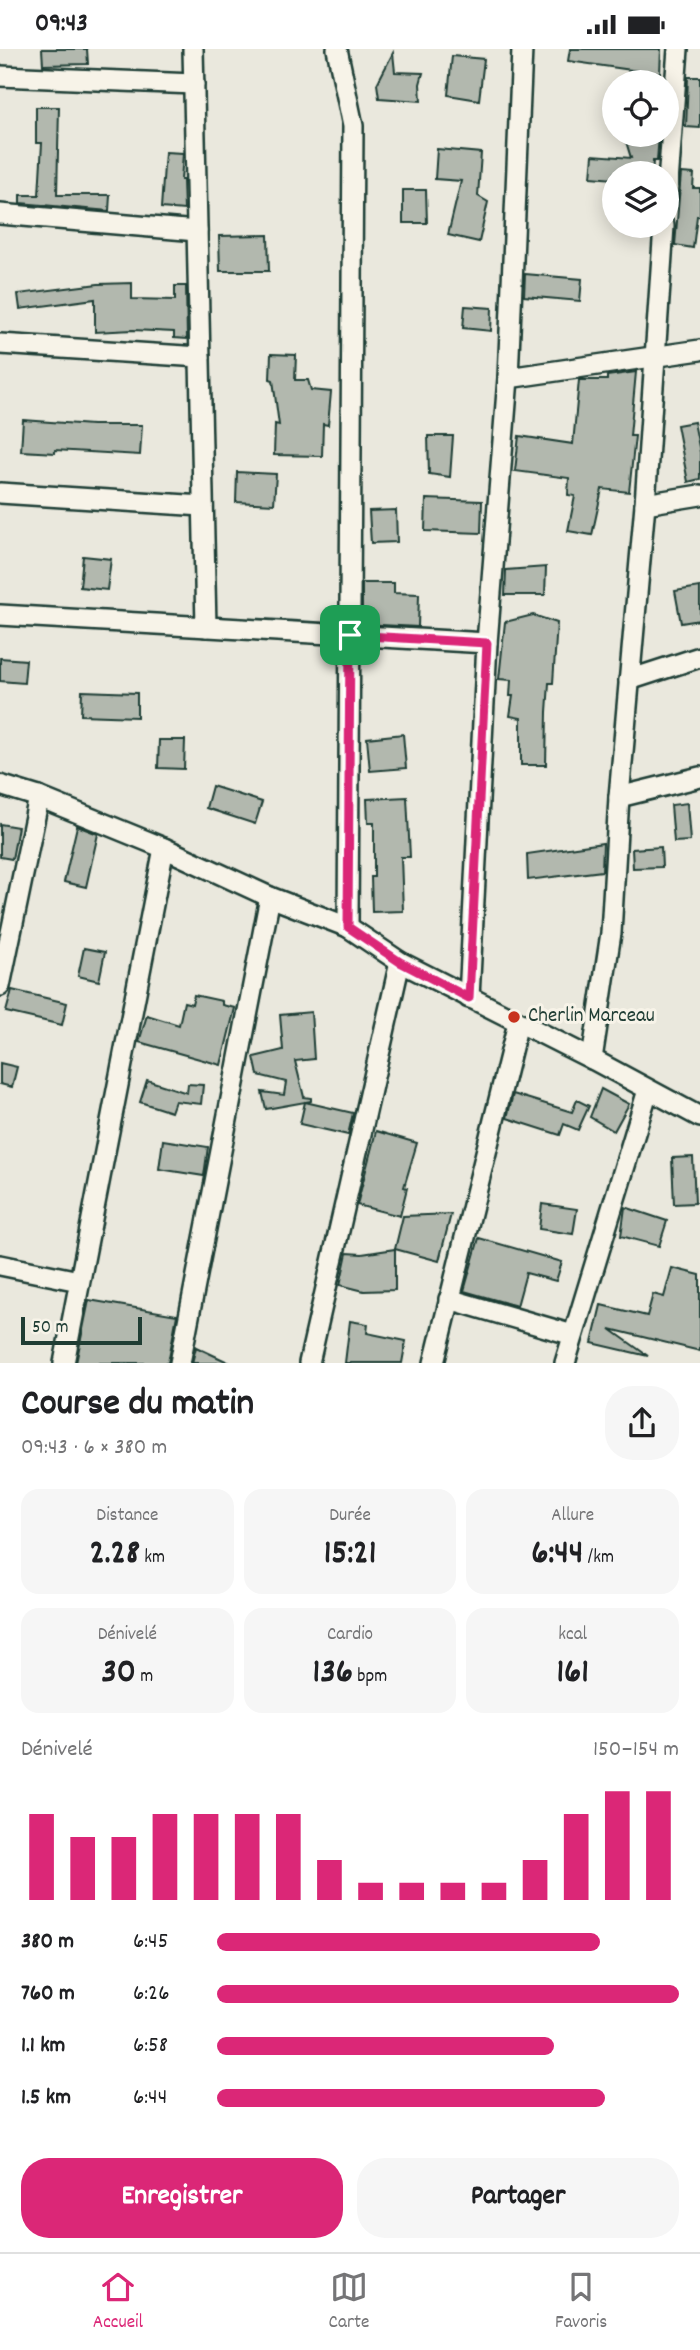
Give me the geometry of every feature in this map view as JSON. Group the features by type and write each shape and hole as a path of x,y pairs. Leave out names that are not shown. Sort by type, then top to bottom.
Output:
{"street":[{"path":"193,49 206,627"},
{"path":"337,49 353,125 348,927"},
{"path":"469,998 487,643 508,378 522,49"},
{"path":"670,161 678,49"},
{"path":"0,76 194,83"},
{"path":"0,214 197,231"},
{"path":"592,1059 611,933 619,796 645,504 663,238"},
{"path":"0,344 200,357"},
{"path":"508,378 700,350"},
{"path":"0,493 203,506"},
{"path":"645,504 700,495"},
{"path":"0,615 487,643"},
{"path":"629,680 700,657"},
{"path":"619,796 700,777"},
{"path":"0,785 39,797 164,848 270,897 348,927 400,962 592,1059 700,1118"},
{"path":"0,986 6,928 39,797"},
{"path":"64,1363 164,848"},
{"path":"180,1363 270,897"},
{"path":"309,1363 400,962"},
{"path":"434,1363 518,1023"},
{"path":"565,1363 648,1090"},
{"path":"0,1265 79,1280"},
{"path":"449,1299 573,1335"}],"building":[{"path":"42,49 87,49 88,64 43,65"},
{"path":"570,49 661,49 660,70 632,70 568,61"},
{"path":"393,53 395,72 423,73 420,84 421,101 379,98 377,84"},
{"path":"452,56 484,59 479,100 448,95"},
{"path":"688,77 700,77 700,128 686,127"},
{"path":"36,107 59,107 57,195 110,195 109,211 20,203 20,195 39,195 42,143 36,143"},
{"path":"628,147 658,147 657,161 602,161 602,178 591,177 593,155 631,158"},
{"path":"437,149 481,153 478,196 488,202 479,242 448,235 461,181 435,179"},
{"path":"165,152 183,153 181,180 184,210 161,208"},
{"path":"681,173 694,174 693,188 700,188 700,216 697,216 693,248 675,245 676,238 679,238"},
{"path":"403,190 426,190 427,223 403,223"},
{"path":"268,235 269,271 220,271 219,236"},
{"path":"525,274 582,279 580,301 524,296"},
{"path":"132,283 132,299 175,300 175,286 186,286 187,339 174,338 174,332 95,332 95,299 20,309 18,294 98,284"},
{"path":"465,306 492,308 491,331 463,328"},
{"path":"271,354 296,355 295,380 308,380 311,390 331,392 328,425 323,424 322,456 274,455 275,424 279,425 273,380 270,379"},
{"path":"636,372 630,436 635,436 629,492 602,489 592,535 568,531 575,496 568,495 569,478 515,471 519,436 573,444 579,380 607,380 607,376"},
{"path":"23,420 142,425 140,455 55,450 55,453 21,451"},
{"path":"694,422 700,452 700,479 688,482 677,425"},
{"path":"428,436 453,436 450,477 429,474"},
{"path":"237,472 276,474 274,504 236,502"},
{"path":"426,499 482,501 481,533 425,531"},
{"path":"396,510 397,542 371,543 369,511"},
{"path":"83,556 111,559 107,590 80,587"},
{"path":"546,567 545,595 505,595 506,570"},
{"path":"362,583 394,583 394,593 419,594 418,627 362,624"},
{"path":"700,587 700,620 681,623 675,591"},
{"path":"533,615 557,623 553,683 549,683 546,765 521,765 521,718 510,716 513,696 510,696 511,680 499,679 505,622"},
{"path":"0,658 26,660 24,683 0,681"},
{"path":"82,691 137,693 137,717 81,715"},
{"path":"403,734 406,768 370,771 367,738"},
{"path":"159,740 185,740 184,769 158,768"},
{"path":"212,786 262,802 255,824 206,808"},
{"path":"407,797 410,857 401,857 403,911 372,912 374,823 368,823 367,799"},
{"path":"687,803 690,841 674,842 671,805"},
{"path":"0,824 18,827 12,859 0,857"},
{"path":"77,826 98,834 86,887 64,882"},
{"path":"603,843 602,871 528,880 527,854"},
{"path":"661,847 662,867 633,868 632,849"},
{"path":"84,948 105,952 99,981 78,976"},
{"path":"12,990 67,1003 62,1025 6,1012"},
{"path":"194,995 222,1001 222,1005 235,1008 221,1065 139,1042 147,1015 179,1025 184,1002 192,1004"},
{"path":"311,1012 314,1059 295,1061 304,1097 311,1098 311,1101 266,1109 262,1092 284,1095 286,1082 258,1075 254,1057 283,1050 280,1015"},
{"path":"0,1063 17,1067 12,1087 0,1084"},
{"path":"147,1080 187,1093 188,1084 203,1085 201,1104 175,1101 171,1112 140,1102"},
{"path":"601,1089 629,1104 614,1131 590,1117"},
{"path":"513,1094 572,1112 577,1100 589,1106 578,1130 564,1124 560,1135 507,1118"},
{"path":"305,1102 353,1113 348,1135 300,1124"},
{"path":"376,1131 417,1143 404,1187 407,1188 400,1216 357,1205"},
{"path":"163,1140 208,1147 204,1176 159,1169"},
{"path":"693,1157 695,1203 674,1204 672,1158"},
{"path":"542,1204 577,1209 573,1234 539,1229"},
{"path":"625,1207 667,1221 659,1246 621,1236"},
{"path":"451,1214 439,1261 395,1249 403,1216"},
{"path":"479,1238 562,1262 556,1281 526,1273 517,1306 464,1291"},
{"path":"395,1249 395,1290 364,1291 340,1285 347,1253 362,1254"},
{"path":"672,1268 700,1275 700,1351 610,1329 648,1356 592,1343 601,1305 647,1316 653,1294 664,1297"},
{"path":"89,1300 177,1315 168,1363 76,1363"},
{"path":"350,1321 368,1324 367,1333 406,1341 402,1363 345,1363"},
{"path":"196,1347 230,1363 192,1363"}],"place":[{"name":"Cherlin Marceau","path":"514,1017"}],"route":[{"path":"350,635 487,643 469,998 400,962 348,927 350,635"}]}
